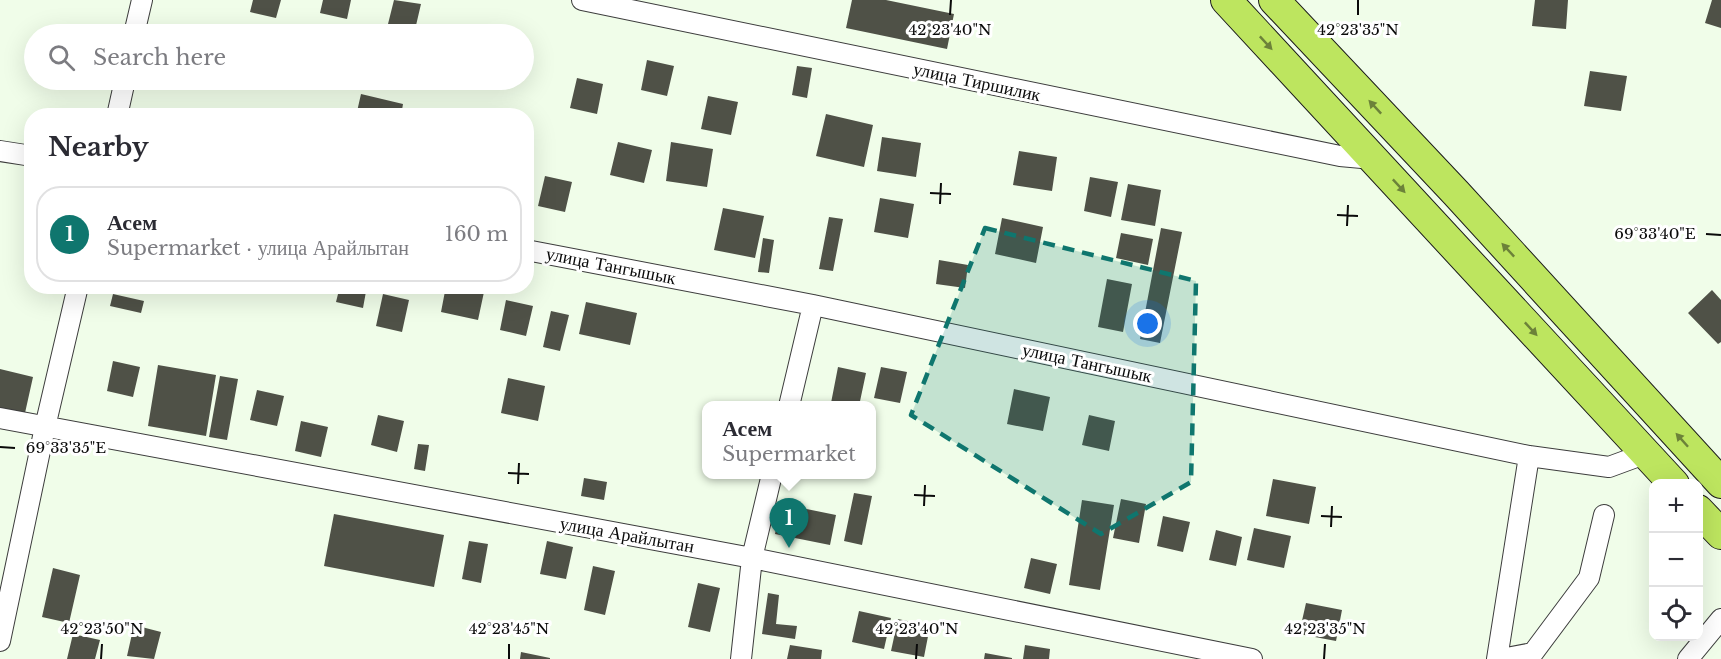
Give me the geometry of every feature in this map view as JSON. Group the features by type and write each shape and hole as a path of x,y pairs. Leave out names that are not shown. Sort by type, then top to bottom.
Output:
{"highway":[{"path":"1227,0 1670,479"},
{"path":"1274,0 1464,202 1721,483"},
{"path":"1703,515 1721,534"}],"street":[{"path":"136,24 142,0"},
{"name":"улица Тиршилик","path":"582,0 1340,156 1373,159"},
{"path":"119,108 123,90"},
{"path":"0,151 24,155"},
{"name":"улица Тангышык","path":"534,252 813,305 1529,456 1609,467 1647,453"},
{"path":"0,640 45,427 76,294"},
{"path":"790,401 813,305"},
{"name":"улица Арайлытан","path":"0,418 752,558 1252,659"},
{"path":"1529,456 1499,659 1533,653 1589,578 1604,515"},
{"path":"741,659 752,558 771,479"},
{"path":"1688,659 1721,619"}],"highlighted area":[{"path":"985,228 1196,281 1191,482 1101,534 911,415"}],"building":[{"path":"253,0 281,0 276,18 250,12"},
{"path":"323,0 351,0 347,19 320,13"},
{"path":"394,0 421,4 416,24 388,24"},
{"path":"852,0 886,0 954,14 947,49 846,28"},
{"path":"1535,0 1568,0 1566,29 1532,26"},
{"path":"1712,0 1721,0 1721,28 1705,23"},
{"path":"647,60 674,66 667,96 641,90"},
{"path":"797,66 812,68 807,98 792,95"},
{"path":"1590,71 1627,76 1621,111 1584,106"},
{"path":"577,78 603,84 597,114 570,108"},
{"path":"361,94 403,104 402,108 358,108"},
{"path":"708,96 738,102 731,135 701,129"},
{"path":"826,114 873,125 864,167 816,156"},
{"path":"882,137 921,143 916,177 877,171"},
{"path":"618,142 652,150 644,183 610,175"},
{"path":"671,142 713,149 707,187 666,181"},
{"path":"1019,151 1057,157 1052,191 1013,185"},
{"path":"545,176 572,182 565,212 538,206"},
{"path":"1090,177 1118,182 1111,217 1084,211"},
{"path":"1128,184 1161,190 1155,226 1121,220"},
{"path":"880,198 914,204 908,238 874,232"},
{"path":"723,208 764,216 755,258 714,250"},
{"path":"829,217 843,219 833,271 819,269"},
{"path":"1002,218 1043,227 1036,263 995,254"},
{"path":"1161,228 1182,232 1160,343 1140,339"},
{"path":"1121,233 1153,239 1148,265 1116,258"},
{"path":"763,238 774,240 769,273 758,272"},
{"path":"939,260 968,265 965,288 936,284"},
{"path":"1107,279 1132,284 1123,332 1098,327"},
{"path":"1712,290 1721,300 1721,342 1718,344 1688,313"},
{"path":"113,294 144,301 141,313 110,306"},
{"path":"338,294 366,294 363,308 336,302"},
{"path":"383,294 409,300 402,332 376,326"},
{"path":"444,294 484,294 478,320 441,312"},
{"path":"506,300 533,306 526,336 500,330"},
{"path":"586,302 637,313 630,345 579,334"},
{"path":"551,311 569,315 560,351 543,347"},
{"path":"113,361 140,367 133,397 107,391"},
{"path":"158,365 216,375 206,436 148,426"},
{"path":"838,367 866,373 860,401 831,401"},
{"path":"881,367 907,372 900,403 874,398"},
{"path":"0,369 33,377 25,413 0,408"},
{"path":"220,376 238,379 227,440 209,437"},
{"path":"508,378 545,386 538,421 501,413"},
{"path":"1014,389 1050,397 1043,431 1007,424"},
{"path":"257,390 284,396 277,426 250,420"},
{"path":"378,415 404,421 397,452 371,445"},
{"path":"1089,415 1115,421 1109,451 1082,445"},
{"path":"301,421 328,427 321,457 295,451"},
{"path":"418,444 429,445 425,471 414,469"},
{"path":"584,478 607,482 604,500 581,496"},
{"path":"1273,479 1316,487 1309,524 1266,516"},
{"path":"854,493 872,496 862,545 844,541"},
{"path":"1121,499 1146,504 1139,543 1113,538"},
{"path":"1082,500 1114,505 1100,590 1069,585"},
{"path":"782,504 836,515 830,545 775,534"},
{"path":"334,514 444,535 434,587 324,566"},
{"path":"1163,516 1190,522 1183,552 1157,546"},
{"path":"1254,528 1291,536 1284,568 1247,560"},
{"path":"1216,530 1242,537 1236,566 1209,560"},
{"path":"469,541 488,544 481,583 462,579"},
{"path":"547,541 573,547 566,579 540,574"},
{"path":"1031,558 1057,564 1050,594 1024,588"},
{"path":"593,566 615,571 605,615 584,610"},
{"path":"53,568 80,575 69,623 42,617"},
{"path":"698,583 720,588 710,632 688,627"},
{"path":"768,593 779,595 776,624 797,626 795,639 762,634"},
{"path":"1306,603 1342,610 1336,641 1299,634"},
{"path":"859,611 891,618 884,649 852,642"},
{"path":"898,619 930,626 924,657 891,651"},
{"path":"134,625 161,632 154,659 127,656"},
{"path":"73,634 100,640 95,659 67,659"},
{"path":"790,645 822,650 821,659 787,659"},
{"path":"1025,645 1050,649 1049,659 1023,659"},
{"path":"521,652 550,658 550,659 520,659"},
{"path":"985,653 1012,658 1012,659 984,659"}],"place":[{"name":"Асем","path":"789,548"}]}
